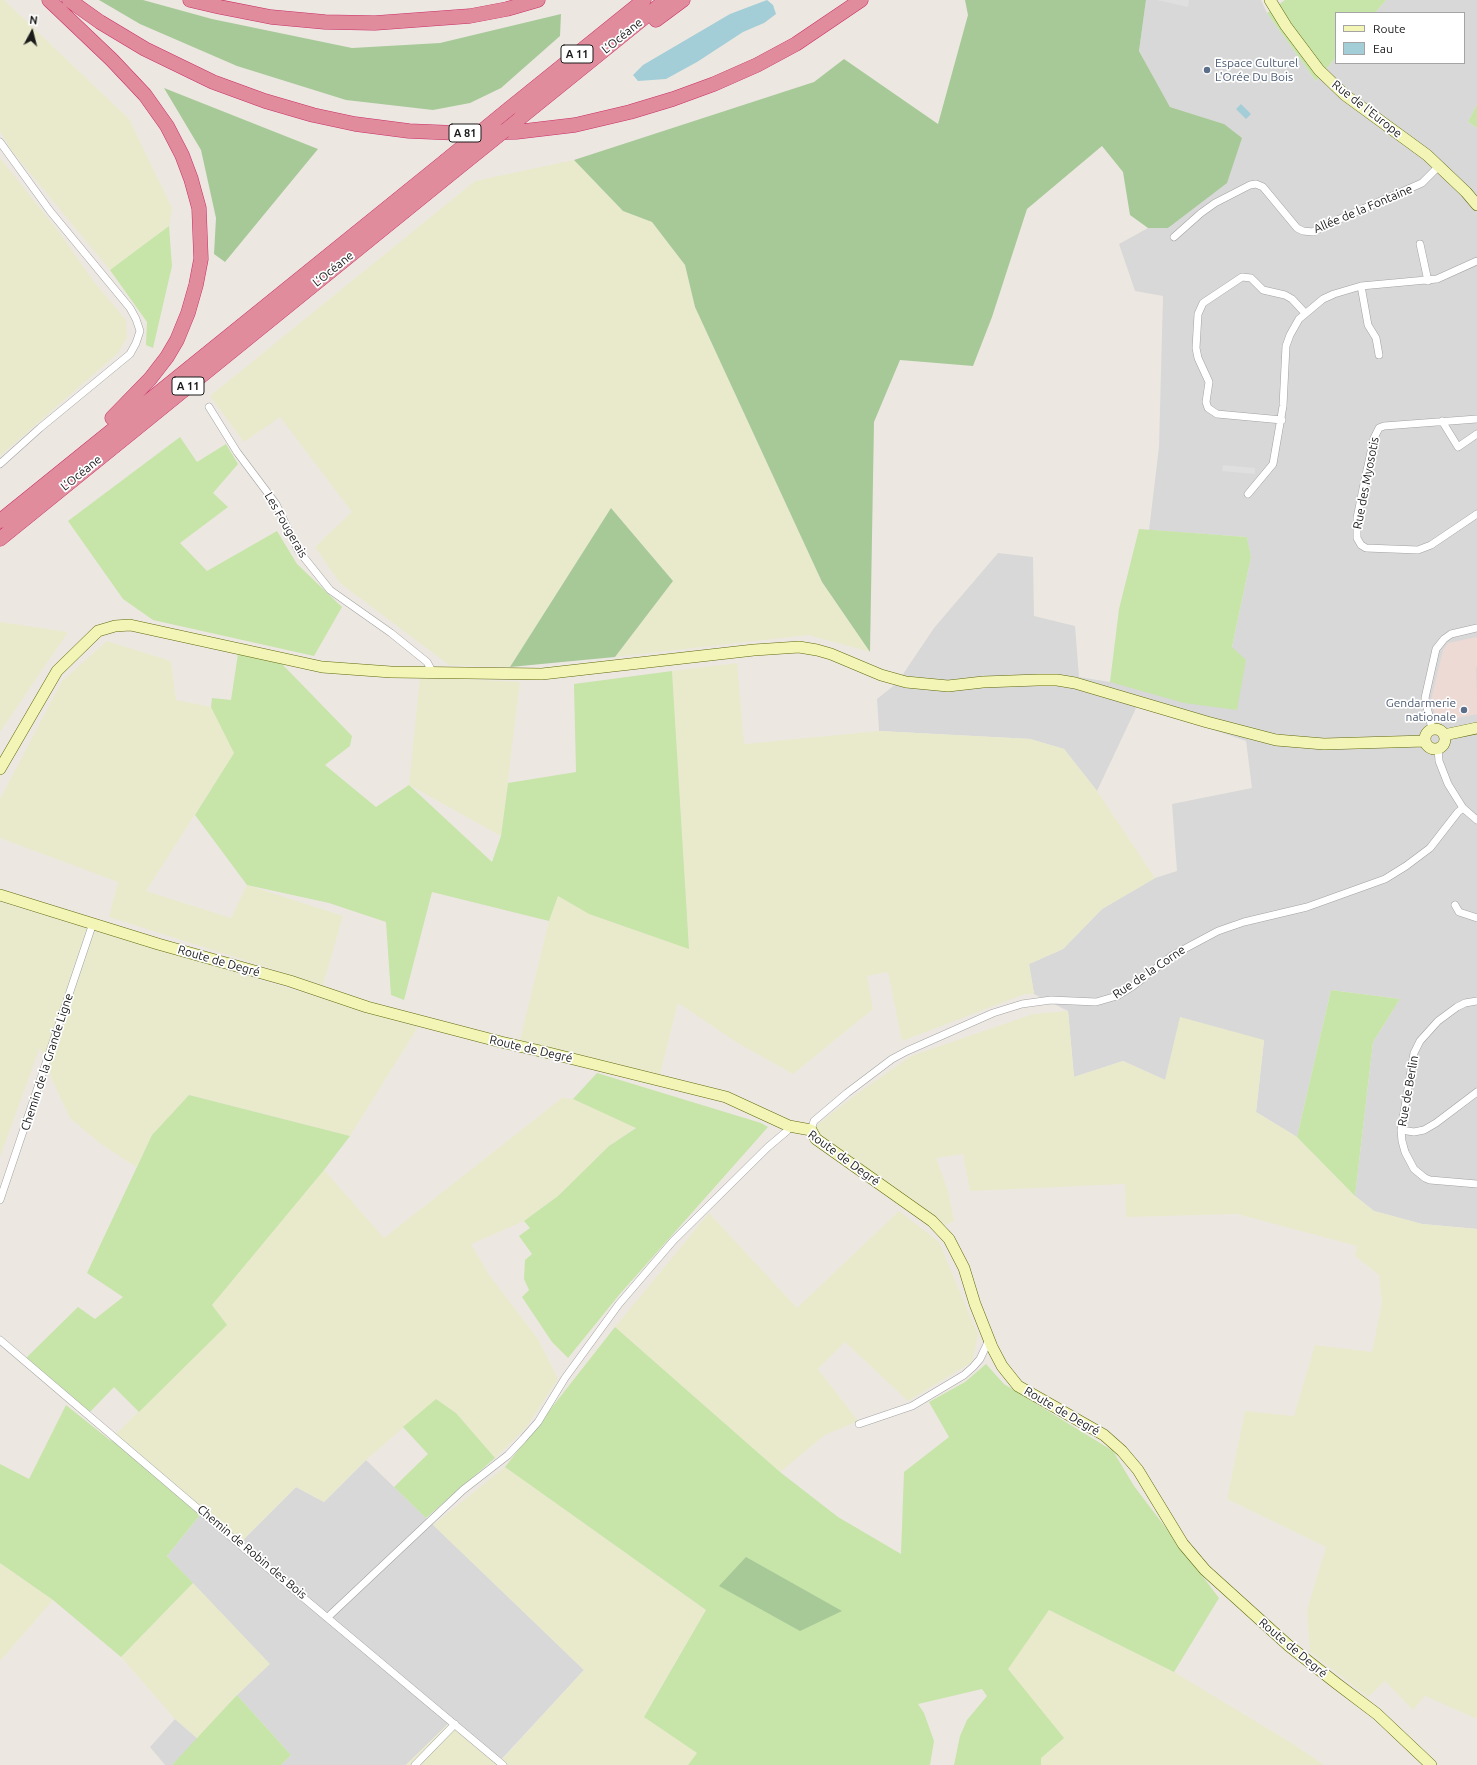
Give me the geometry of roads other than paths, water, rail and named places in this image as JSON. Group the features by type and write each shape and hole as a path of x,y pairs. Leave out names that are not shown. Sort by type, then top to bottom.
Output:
{"highway":[{"path":"49,0 122,70 145,95 167,126 182,155 191,179 199,208 201,231 201,259 196,285 188,313 177,340 167,357 150,378 126,405 94,435 82,453"},
{"name":"A 81","path":"69,0 100,22 145,49 213,82 265,101 313,115 354,124 409,131 457,133 516,132 575,125 630,112 673,99 714,84 776,55 796,44 861,0"},
{"path":"190,0 248,13 292,20 345,23 416,21 470,16 507,9 538,0"},
{"path":"416,21 437,13 469,9 508,0"},
{"name":"L’Océane","path":"0,539 453,172 514,114 644,0"},
{"name":"L’Océane","path":"0,521 82,453 444,162 586,65 666,0"},
{"path":"586,65 606,58 683,0"}],"street":[{"name":"Rue de l'Europe","path":"1270,0 1286,26 1319,70 1345,95 1427,155 1466,192 1477,206"},
{"path":"0,142 50,211 130,308 140,331 130,354 40,428 0,464"},
{"name":"Allée de la Fontaine","path":"1174,237 1200,213 1215,203 1250,185 1256,184 1263,187 1297,228 1303,232 1313,232 1332,222 1422,183 1439,166"},
{"path":"1420,244 1428,280"},
{"path":"1248,494 1273,464 1282,420 1286,346 1294,327 1305,313 1323,299 1334,294 1361,286 1428,280 1444,277 1477,261"},
{"path":"1282,420 1217,414 1208,408 1206,402 1209,382 1198,358 1196,348 1198,314 1203,303 1242,277 1251,278 1263,290 1292,298 1305,313"},
{"path":"1361,286 1368,325 1376,338 1379,355"},
{"name":"Les Fougerais","path":"209,407 237,452 276,504 298,550 330,590 390,633 427,662 433,673"},
{"name":"Rue des Myosotis","path":"1477,419 1384,426 1376,432 1357,518 1356,534 1358,542 1366,548 1409,550 1425,548 1477,514"},
{"path":"1442,421 1458,447 1477,434"},
{"path":"0,769 57,671 98,631 115,626 130,625 150,628 322,667 364,671 542,674 754,650 799,648 817,650 832,654 881,676 914,683 948,686 983,682 1057,680 1075,683 1214,724 1276,740 1318,744 1425,741"},
{"path":"1432,730 1425,698 1436,650 1444,639 1451,634 1477,628"},
{"path":"1438,749 1430,747 1425,741 1426,734 1432,730 1439,730 1444,734 1477,728"},
{"path":"1444,734 1444,743 1438,749 1439,761 1448,784 1463,808 1477,820"},
{"name":"Rue de la Corne","path":"811,1130 814,1121 847,1093 899,1054 987,1016 1022,1004 1051,1000 1096,1002 1110,998 1124,992 1173,955 1218,931 1244,922 1307,907 1385,879 1406,866 1430,848 1458,812 1463,808"},
{"name":"Route de Degré","path":"0,896 158,944 290,981 367,1007 501,1042 564,1056 726,1097 789,1126 811,1130 816,1139 932,1221 949,1239 964,1268 974,1304 989,1340 1002,1366 1018,1386 1104,1436 1122,1451 1138,1470 1183,1544 1205,1570 1289,1646 1377,1714 1431,1765"},
{"path":"1455,905 1459,912 1477,918"},
{"name":"Chemin de la Grande Ligne","path":"0,1200 93,923"},
{"name":"Rue de Berlin","path":"1477,1001 1465,1003 1457,1007 1438,1021 1420,1041 1414,1053 1401,1130 1405,1152 1414,1169 1425,1178 1430,1180 1477,1184"},
{"path":"1401,1130 1414,1132 1424,1130 1436,1123 1477,1092"},
{"path":"328,1616 463,1490 508,1455 538,1422 565,1378 619,1304 673,1241 786,1131 789,1126"},
{"name":"Chemin de Robin des Bois","path":"0,1340 244,1548 328,1616 503,1765"},
{"path":"859,1424 912,1406 964,1375 973,1368 980,1359 989,1340"},
{"path":"415,1765 455,1724"}],"water":[{"path":"767,0 773,5 776,14 764,23 743,32 697,62 666,79 638,81 633,75 643,65 730,14"},
{"path":"1241,104 1251,114 1246,119 1236,109"}],"place":[{"name":"Espace Culturel L'Orée Du Bois","path":"1207,70"},
{"name":"Gendarmerie nationale","path":"1464,710"}]}
